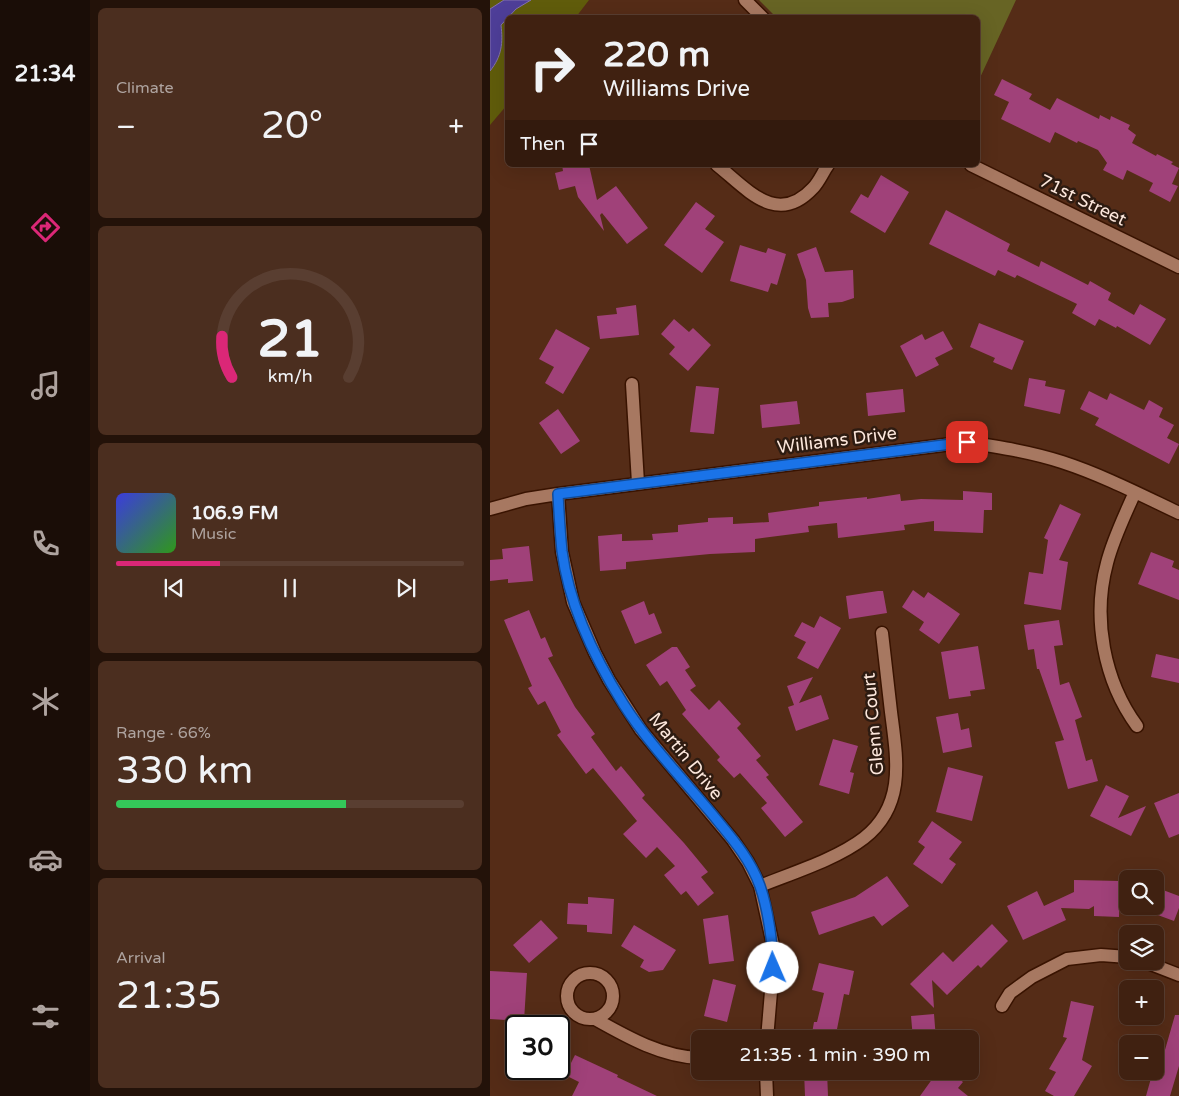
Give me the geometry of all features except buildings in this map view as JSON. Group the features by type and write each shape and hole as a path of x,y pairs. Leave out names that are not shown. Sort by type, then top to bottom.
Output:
{"street":[{"path":"745,0 759,15"},
{"path":"719,167 754,195 767,203 778,206 792,203 804,196 814,187 827,167"},
{"name":"71st Street","path":"975,167 1179,267"},
{"path":"632,384 638,483"},
{"name":"Williams Drive","path":"490,509 526,499 558,494 967,442 1026,452 1060,461 1088,471 1179,513"},
{"path":"1135,492 1107,562 1103,579 1100,611 1106,655 1114,686 1128,714 1137,726"},
{"name":"Martin Drive","path":"558,494 562,552 574,602 595,653 609,680 641,730 733,840 748,862 760,886 773,945 768,1030"},
{"name":"Glenn Court","path":"760,886 830,857 853,845 875,828 887,810 894,792 898,762 882,633"},
{"path":"1002,1006 1010,993 1032,976 1067,959 1119,957"},
{"path":"1164,969 1179,975"},
{"path":"595,1019 623,1035 649,1046 691,1057"},
{"path":"766,1080 767,1096"}],"shaded area":[{"path":"490,0 589,0 578,15 505,15 505,107 490,125"},
{"path":"504,0 531,0 516,9 510,15 505,15 505,21 501,25 501,49 490,71 490,9"},
{"path":"759,0 1016,0 980,78 980,15 774,15"}],"route":[{"path":"773,968 773,945 760,886 748,862 733,840 641,730 624,706 595,653 574,602 562,552 558,494 967,442"}]}
